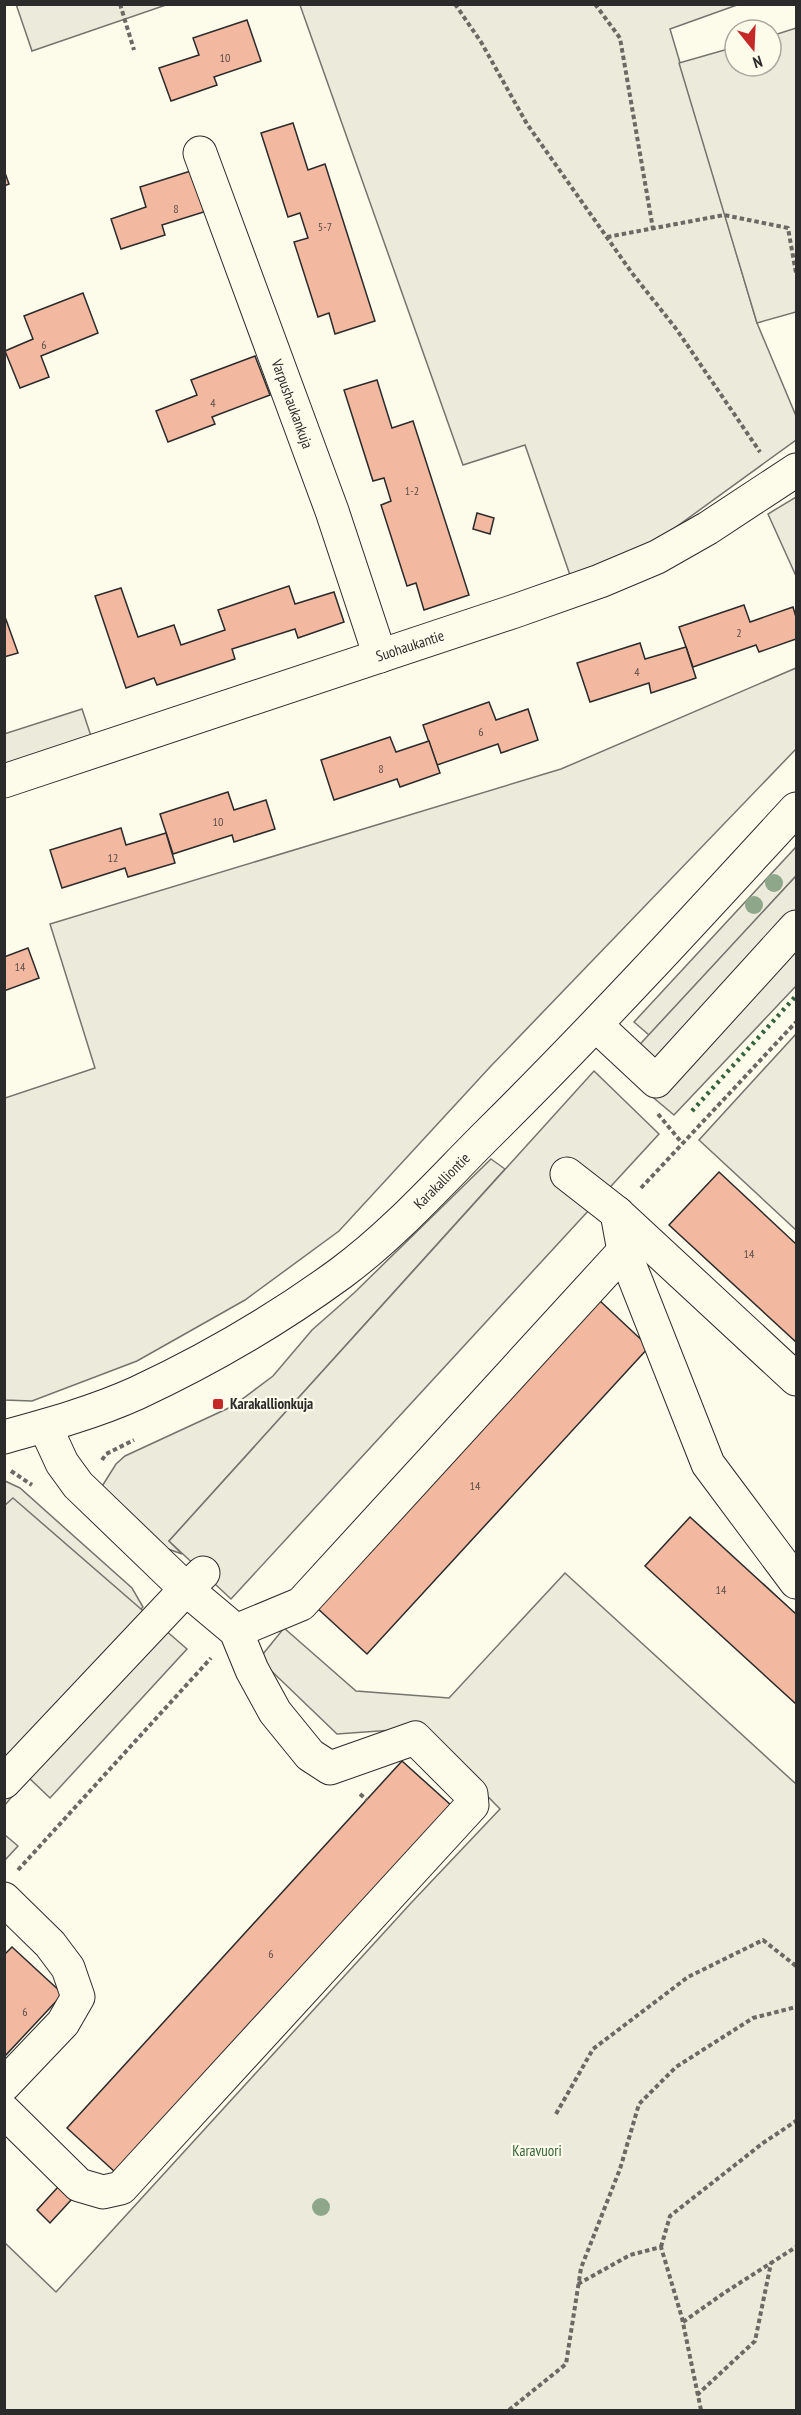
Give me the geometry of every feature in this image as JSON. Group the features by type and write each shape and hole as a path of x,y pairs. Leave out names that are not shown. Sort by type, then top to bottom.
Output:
{"street":[{"name":"Varpushaukankuja","path":"200,153 332,511 380,656"},
{"name":"Suohaukantie","path":"4,781 526,608 657,557 708,528 788,475"},
{"name":"Karakalliontie","path":"4,1437 45,1426 135,1394 288,1310 343,1271 394,1229 597,1026 796,809"},
{"path":"597,1026 656,1081 796,927"},
{"path":"567,1174 616,1213 796,1379"},
{"path":"616,1213 624,1251 708,1464 796,1581"},
{"path":"236,1631 302,1604 624,1251"},
{"path":"4,2111 79,2185 103,2192 121,2188 472,1805 471,1794 415,1738 330,1768 310,1755 275,1712 252,1670 236,1631 195,1581 78,1485 62,1463 45,1426"},
{"path":"4,1782 195,1581"},
{"path":"4,1899 50,1944 68,1968 78,1997 63,2023 4,2085"}],"path":[{"path":"120,4 134,50"},
{"path":"455,4 481,42 527,124 607,237 788,475"},
{"path":"595,4 620,38 653,229"},
{"path":"607,237 724,215 788,228 796,273"},
{"path":"101,1462 106,1454 134,1440"},
{"path":"556,2114 593,2049 688,1977 763,1940 796,1966"},
{"path":"509,2410 566,2364 581,2268 620,2169 639,2104 676,2067 753,2018 796,2007"},
{"path":"701,2410 682,2322 661,2247 670,2216 796,2121"},
{"path":"578,2284 630,2255 661,2247"},
{"path":"682,2322 796,2247"},
{"path":"697,2395 755,2341 771,2263"}],"green space":[{"path":"16,4 166,4 166,5 32,51"},
{"path":"300,5 737,5 670,29 757,323 796,416 796,440 643,551 570,575 525,445 463,465"},
{"path":"796,497 796,576 768,514"},
{"path":"796,668 796,749 490,1067 339,1231 245,1300 137,1361 32,1401 5,1400 5,1098 95,1068 50,924 561,769"},
{"path":"796,847 796,876 649,1035 634,1022"},
{"path":"796,1034 796,1230 699,1140"},
{"path":"491,1159 505,1169 169,1541 182,1554 157,1545 101,1488 116,1464 125,1456 233,1406 273,1376 312,1330 354,1293"},
{"path":"5,1481 20,1488 132,1588 143,1607 115,1637 5,1506"},
{"name":"Karavuori","path":"565,1573 796,1784 796,2410 5,2410 4,2242 56,2292 411,1903 500,1809 421,1728 337,1734 259,1659 284,1628 356,1691 449,1698"}],"shaded area":[{"path":"796,28 796,312 757,323 679,63 723,50 723,78 783,78 783,32"},
{"path":"82,709 96,751 5,781 4,734"},
{"path":"796,876 796,986 674,1115 618,1068"},
{"path":"594,1071 659,1134 231,1599 169,1541"},
{"path":"13,1498 187,1649 50,1798 28,1777 5,1805 4,1506"},
{"path":"5,1835 18,1846 5,1860"}],"building":[{"path":"247,20 261,61 214,77 217,85 171,101 159,68 199,55 193,38"},
{"path":"293,123 308,170 325,164 375,321 335,334 329,313 318,317 294,242 308,238 300,213 288,217 261,133"},
{"path":"197,169 210,210 162,225 165,235 121,249 111,219 146,207 140,187"},
{"path":"4,170 9,184 4,186"},
{"path":"83,293 98,333 41,356 49,377 20,388 5,351 33,339 24,316"},
{"path":"255,356 270,395 212,417 215,424 168,442 156,411 197,395 191,380"},
{"path":"377,380 392,428 413,421 469,595 424,610 416,583 407,586 381,505 391,501 384,478 373,481 344,390"},
{"path":"477,513 494,518 490,534 473,529"},
{"path":"289,586 295,604 334,592 344,622 298,638 295,629 232,649 235,659 157,685 154,678 126,688 95,596 121,588 138,637 174,625 181,645 225,630 218,610"},
{"path":"744,605 750,622 793,607 796,617 796,639 759,652 756,645 693,667 679,627"},
{"path":"4,614 18,653 4,657"},
{"path":"640,643 645,659 686,647 696,678 651,693 649,683 590,702 577,663"},
{"path":"489,702 496,720 528,709 538,740 501,753 498,744 437,765 423,725"},
{"path":"390,737 396,752 429,741 440,773 400,787 397,779 334,800 321,760"},
{"path":"228,792 234,810 266,800 275,829 234,842 232,835 173,854 160,814"},
{"path":"121,828 126,845 166,833 175,863 128,877 125,868 62,888 50,850"},
{"path":"28,948 39,978 4,991 4,957"},
{"path":"719,1172 796,1244 796,1342 669,1225"},
{"path":"599,1300 649,1347 367,1654 316,1607"},
{"path":"690,1517 796,1614 796,1704 645,1566"},
{"path":"402,1761 452,1806 116,2173 67,2128"},
{"path":"12,1947 63,1994 4,2057 4,1955"},
{"path":"58,2187 72,2199 50,2223 37,2210"}],"hedge":[{"path":"692,1111 795,997"}],"place":[{"name":"Karakallionkuja","path":"218,1404"}]}
